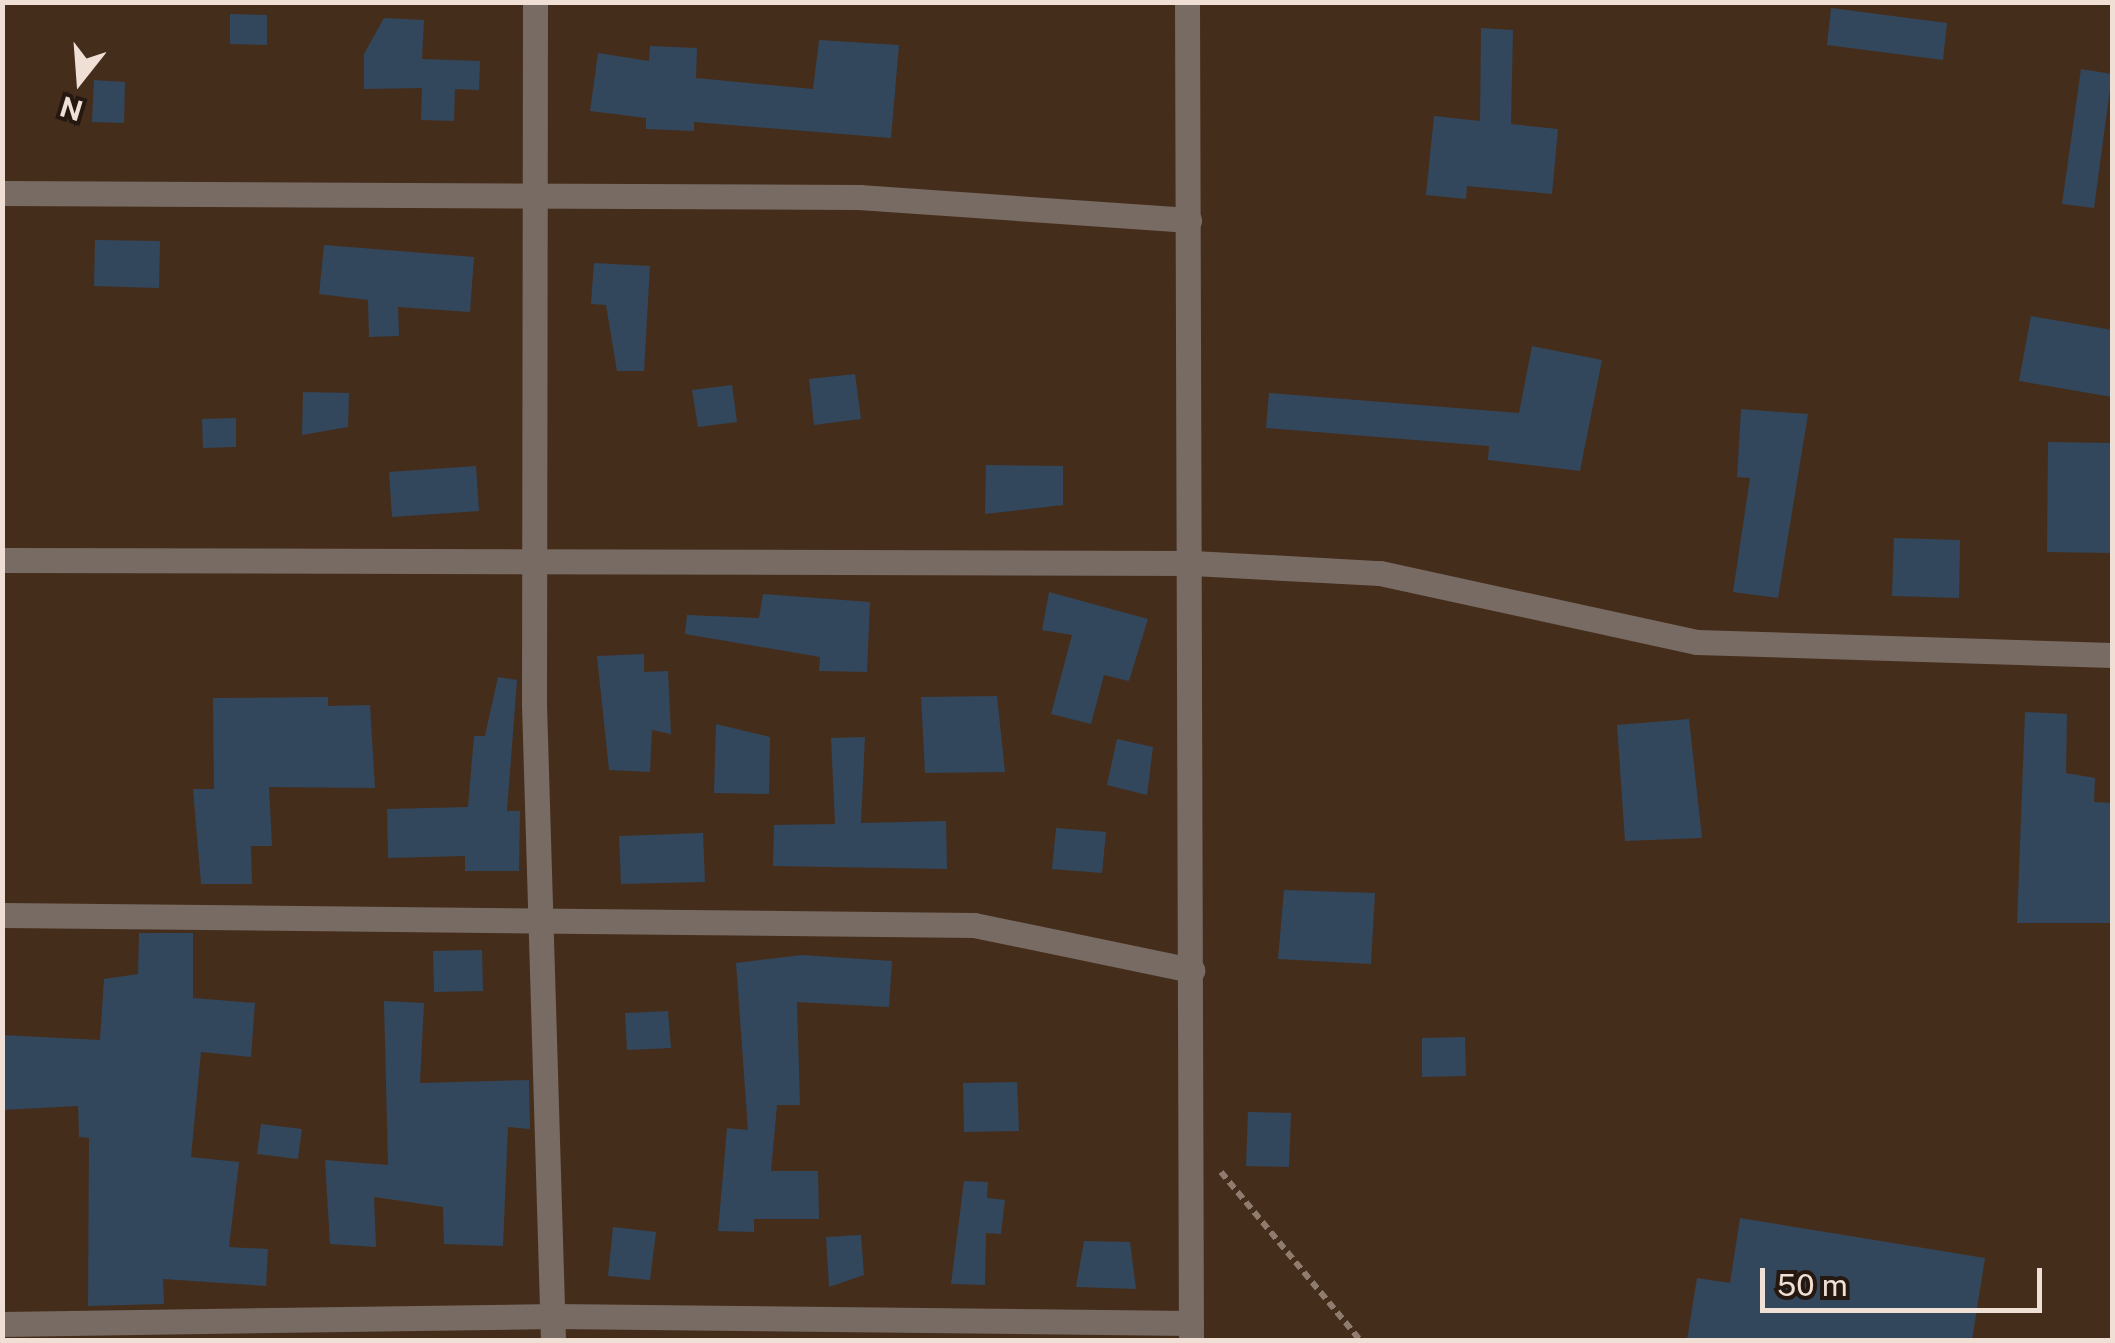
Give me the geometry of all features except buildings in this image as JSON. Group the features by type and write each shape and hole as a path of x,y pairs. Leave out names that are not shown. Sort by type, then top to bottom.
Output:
{"street":[{"path":"535,2 532,560 553,1328"},
{"path":"2,1324 1191,1332 1193,563 1187,2"},
{"path":"2,193 536,200 859,198 1189,220"},
{"path":"2,560 1193,563 1380,573 1697,642 2112,655"},
{"path":"2,915 974,925 1192,970"}],"path":[{"path":"1192,1135 1360,1340"}]}
